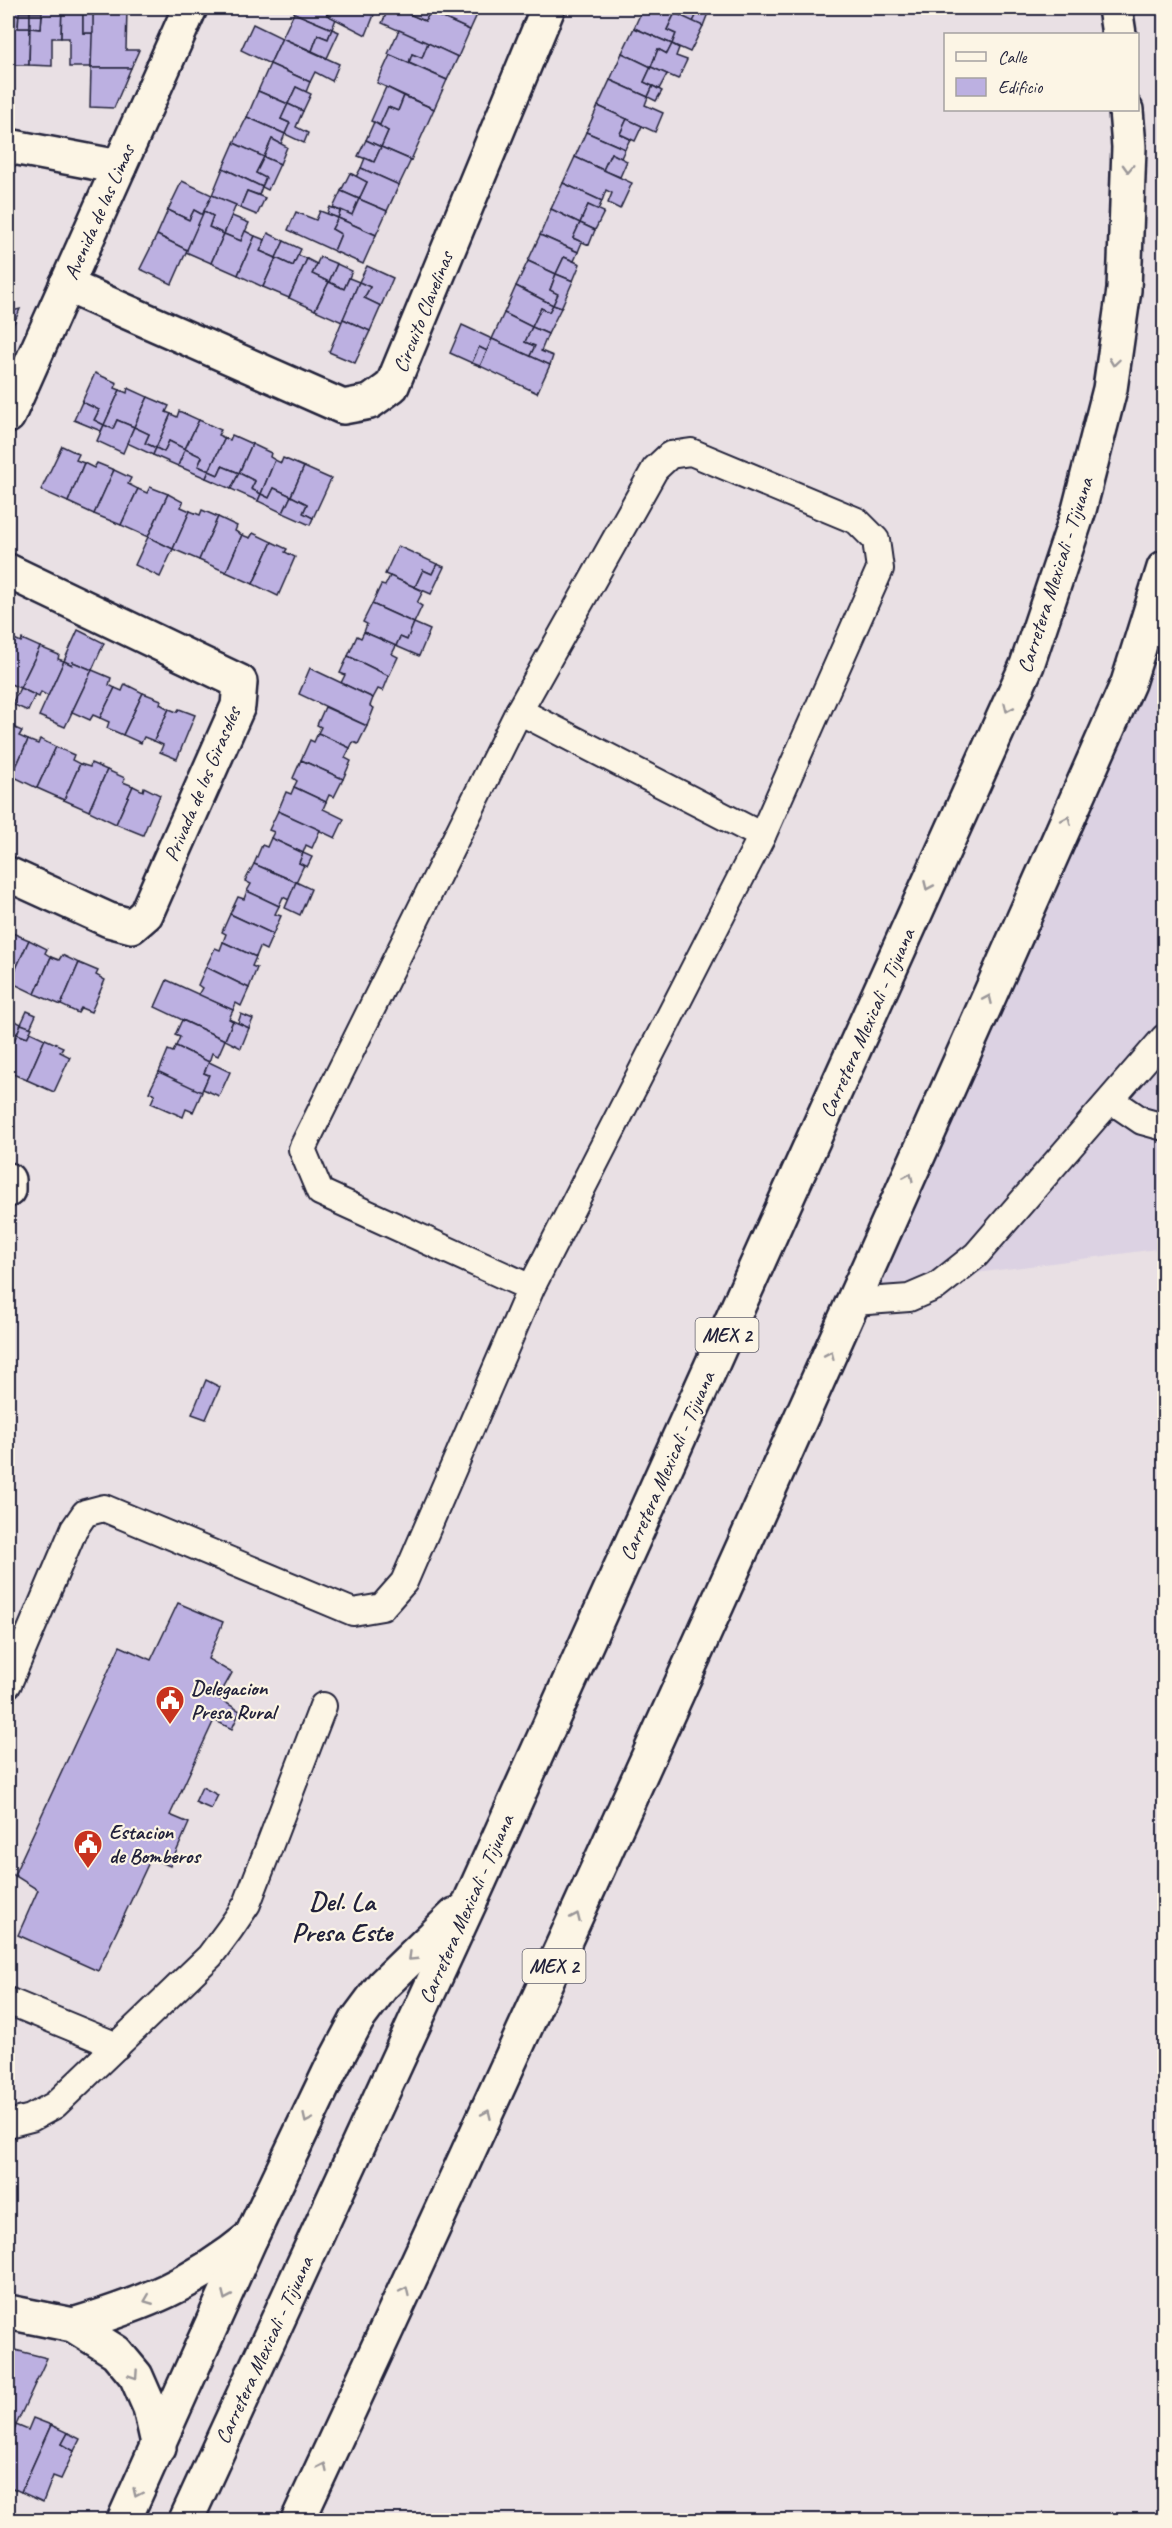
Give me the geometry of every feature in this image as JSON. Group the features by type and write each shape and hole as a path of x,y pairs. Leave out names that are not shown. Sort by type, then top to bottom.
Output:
{"main road":[{"name":"Avenida de las Limas","path":"8,416 190,8"},
{"name":"Circuito Clavelinas","path":"66,285 343,406 370,402 392,386 548,8"},
{"path":"1115,8 1119,33"},
{"name":"Carretera Mexicali - Tijuana","path":"186,2520 470,1902 1027,665 1079,510 1110,389 1124,290 1129,147 1126,111"},
{"path":"8,146 119,166"},
{"name":"MEX 2","path":"298,2520 472,2147 854,1302 1128,683 1164,568"},
{"name":"Privada de los Girasoles","path":"8,571 240,682 238,706 161,881 146,914 132,926 109,920 8,874"},
{"path":"8,1180 8,1190"},
{"path":"124,2520 159,2448 251,2237 331,2069 357,2020 383,1985 470,1902"},
{"path":"73,2325 152,2300 194,2279 222,2261 251,2237"},
{"path":"8,2312 73,2325 116,2352 136,2376 150,2408 159,2448"}],"lane":[{"path":"8,1684 74,1529 86,1513 104,1508 353,1612 382,1607 404,1582 531,1288 762,836 880,569 876,540 857,521 691,452 670,455 655,469 519,711 302,1149 320,1192 531,1288"},
{"path":"519,711 762,836"},
{"path":"854,1302 909,1298 937,1286 976,1255 1164,1038"},
{"path":"1111,1100 1142,1121 1164,1127"},
{"path":"8,2124 31,2118 55,2105 210,1956 247,1904 323,1706"},
{"path":"8,2001 117,2046"}],"shaded area":[{"path":"1164,595 1164,1248 864,1288"}],"building":[{"path":"8,8 30,8 30,13 19,13 18,28 30,28 29,65 8,65"},
{"path":"30,8 62,8 61,38 52,38 52,66 29,65 30,28 41,29 42,13 30,13"},
{"path":"62,8 93,8 93,14 83,13 83,33 93,33 91,67 69,67 69,38 61,38"},
{"path":"93,8 127,8 126,50 139,50 131,68 91,68"},
{"path":"296,8 331,8 327,15 336,19 332,29 294,13"},
{"path":"331,8 356,8 374,15 366,35 327,15"},
{"path":"389,8 396,8 425,21 430,12 470,30 458,57 382,23"},
{"path":"396,8 421,8 430,12 425,21"},
{"path":"432,8 480,8 470,30 430,12"},
{"path":"643,8 662,8 675,13 667,30 676,34 672,44 634,28"},
{"path":"677,8 700,8 693,22 675,13"},
{"path":"700,8 710,8 703,26 693,22"},
{"path":"19,13 30,13 30,28 18,28"},
{"path":"30,13 42,13 41,29 30,28"},
{"path":"83,13 93,14 93,33 83,33"},
{"path":"294,13 332,29 328,39 318,35 312,51 282,38"},
{"path":"675,13 703,26 690,52 672,44 676,34 667,30"},
{"path":"253,24 282,38 270,64 241,50"},
{"path":"634,28 672,44 667,54 658,49 651,67 622,53"},
{"path":"332,29 339,32 327,58 312,51 318,35 328,39"},
{"path":"399,30 428,43 422,58 412,54 409,63 388,54"},
{"path":"282,38 339,64 332,81 315,72 310,82 270,64"},
{"path":"428,43 458,57 447,80 409,63 412,54 422,58"},
{"path":"672,44 679,48 676,56 687,60 678,79 651,67 658,49 667,54"},
{"path":"622,53 651,67 644,82 653,86 648,97 610,80"},
{"path":"390,55 447,80 434,109 377,83"},
{"path":"270,64 310,82 306,92 296,87 288,104 258,91"},
{"path":"651,67 667,74 659,89 644,82"},
{"path":"91,68 131,68 114,108 90,107"},
{"path":"610,80 648,97 645,105 663,113 655,132 598,106"},
{"path":"653,86 662,91 656,101 648,97"},
{"path":"296,87 311,94 303,111 288,104"},
{"path":"386,87 404,96 398,111 388,107 380,125 371,121"},
{"path":"258,91 288,104 281,119 290,123 285,134 247,117"},
{"path":"404,96 434,109 411,160 381,147 388,131 379,127 388,107 398,111"},
{"path":"288,104 303,111 296,127 308,133 304,143 285,134 290,123 281,119"},
{"path":"598,106 627,119 620,134 630,139 625,149 586,132"},
{"path":"247,117 285,134 281,144 272,139 264,157 234,143"},
{"path":"627,119 642,126 635,141 620,134"},
{"path":"374,122 388,131 381,147 366,140"},
{"path":"586,132 625,149 621,158 611,153 603,170 575,157"},
{"path":"272,139 287,147 280,164 264,157"},
{"path":"366,140 381,147 374,162 358,156"},
{"path":"234,143 264,157 256,173 266,178 262,187 223,168"},
{"path":"381,147 411,160 399,185 361,168 365,158 374,162"},
{"path":"611,153 627,161 620,177 603,170"},
{"path":"264,157 280,164 268,190 262,187 266,178 256,173"},
{"path":"575,157 632,183 620,209 608,203 612,193 606,190 602,201 563,183"},
{"path":"223,168 262,187 259,195 247,191 240,208 212,195"},
{"path":"361,168 399,185 387,211 359,199 367,182 356,177"},
{"path":"350,173 367,182 359,199 341,191"},
{"path":"182,181 212,195 203,215 194,210 189,220 168,210"},
{"path":"563,183 602,201 598,210 588,205 580,223 551,209"},
{"path":"247,191 265,198 257,215 240,208"},
{"path":"341,191 359,199 352,215 333,208"},
{"path":"212,195 236,205 224,234 209,227 213,216 204,211"},
{"path":"359,199 387,211 376,235 338,218 341,210 352,215"},
{"path":"588,205 604,212 595,230 580,223"},
{"path":"330,207 340,211 338,218 327,214"},
{"path":"551,209 580,223 573,238 582,242 578,252 540,235"},
{"path":"168,210 189,220 194,210 203,215 187,250 157,235"},
{"path":"204,211 213,216 209,227 224,234 211,263 186,252"},
{"path":"320,211 338,218 332,229 341,234 334,251 288,230 296,212 316,220"},
{"path":"232,216 249,223 241,241 224,234"},
{"path":"338,218 376,235 363,264 334,251 341,234 332,229"},
{"path":"580,223 595,230 589,245 573,238"},
{"path":"245,231 255,236 238,275 211,263 224,234 241,241"},
{"path":"268,233 284,241 276,258 260,251"},
{"path":"157,235 187,250 172,284 140,269"},
{"path":"540,235 578,252 574,261 564,257 556,274 528,261"},
{"path":"255,236 265,240 260,251 276,258 263,287 238,275"},
{"path":"284,241 301,249 293,266 276,258"},
{"path":"298,255 307,259 289,298 263,287 276,258 293,266"},
{"path":"320,257 337,264 329,282 312,274"},
{"path":"564,257 580,264 573,281 556,274"},
{"path":"307,259 317,264 312,274 329,282 315,310 289,298"},
{"path":"528,261 556,274 550,290 558,294 553,305 516,286"},
{"path":"337,264 352,271 344,289 329,282"},
{"path":"367,266 393,278 381,306 364,298 370,287 359,282"},
{"path":"556,274 573,281 561,308 553,305 558,294 550,290"},
{"path":"349,278 359,282 342,322 315,310 329,282 344,289"},
{"path":"359,282 370,287 364,298 381,306 370,331 343,319"},
{"path":"516,286 553,305 549,312 541,308 532,327 504,313"},
{"path":"553,305 561,308 548,334 532,327 541,308 549,312"},
{"path":"20,309 8,337 8,312"},
{"path":"504,313 532,327 525,342 535,346 530,356 492,339"},
{"path":"343,319 370,331 355,363 329,352"},
{"path":"462,325 492,339 487,351 479,347 472,363 450,353"},
{"path":"532,327 548,334 541,351 553,356 550,365 530,356 535,346 525,342"},
{"path":"492,339 550,365 537,393 480,366"},
{"path":"479,347 487,351 480,366 472,363"},
{"path":"95,373 117,383 115,388 120,390 104,425 94,420 99,410 82,402"},
{"path":"128,388 148,397 134,427 117,420 113,429 104,425 120,390 127,393"},
{"path":"148,397 169,406 166,412 171,414 156,448 145,443 149,434 134,427"},
{"path":"82,402 99,410 94,420 104,425 101,431 74,420"},
{"path":"179,411 199,420 185,449 169,441 164,452 156,448 171,414 177,417"},
{"path":"117,420 134,427 123,453 97,441 104,425 113,429"},
{"path":"199,420 221,430 218,435 225,438 209,471 198,466 202,457 185,449"},
{"path":"134,427 149,434 145,443 156,448 153,455 127,443"},
{"path":"232,435 252,444 239,473 222,466 218,475 209,471 225,438 230,440"},
{"path":"169,441 185,449 178,466 153,455 156,448 164,452"},
{"path":"252,444 271,453 270,457 275,460 261,494 251,489 255,481 239,473"},
{"path":"62,446 79,454 76,460 84,463 68,502 41,490"},
{"path":"185,449 202,457 198,466 209,471 206,478 178,466"},
{"path":"283,458 304,467 291,496 274,488 269,498 261,494 275,460 281,463"},
{"path":"84,463 94,468 97,463 114,470 94,514 68,502"},
{"path":"222,466 239,473 231,489 206,478 209,471 218,475"},
{"path":"304,467 331,479 313,518 303,513 307,504 291,496"},
{"path":"114,470 131,478 128,484 138,489 121,525 94,514"},
{"path":"239,473 255,481 251,489 261,494 258,501 231,489"},
{"path":"150,487 168,494 148,537 121,525 138,489 147,493"},
{"path":"274,488 291,496 283,513 258,501 261,494 269,498"},
{"path":"168,494 183,502 181,507 190,511 173,549 148,537"},
{"path":"291,496 307,504 303,513 313,518 310,525 283,513"},
{"path":"202,510 218,517 199,560 173,549 190,511 200,515"},
{"path":"218,517 237,526 235,531 242,535 226,572 199,560"},
{"path":"253,533 272,542 253,584 226,572 242,535 250,538"},
{"path":"148,537 173,549 160,577 135,565"},
{"path":"272,542 287,549 285,552 295,557 278,596 253,584"},
{"path":"398,546 437,564 432,574 423,570 415,587 385,574"},
{"path":"437,564 444,567 431,594 415,587 423,570 432,574"},
{"path":"390,576 423,591 417,603 422,606 414,623 372,604 381,585 385,586"},
{"path":"372,604 414,623 407,640 400,637 396,646 364,632 367,624 363,622"},
{"path":"414,623 430,630 419,656 396,646 400,637 407,640"},
{"path":"78,630 104,643 92,670 73,662 72,665 64,661"},
{"path":"364,632 396,646 392,654 398,657 389,676 348,656 357,636 361,638"},
{"path":"12,638 21,642 22,639 40,647 20,688 8,683 8,648"},
{"path":"40,647 59,655 58,659 64,661 48,696 41,692 39,697 20,688"},
{"path":"348,656 389,676 383,691 378,689 373,698 341,683 345,675 340,673"},
{"path":"64,661 72,665 73,662 92,670 65,727 39,716"},
{"path":"310,668 373,698 370,706 374,708 367,726 299,694"},
{"path":"92,670 111,678 109,685 115,688 100,718 93,715 90,720 72,712"},
{"path":"125,684 143,693 123,735 107,728 109,722 100,718 115,688 122,691"},
{"path":"20,688 35,695 28,711 12,704"},
{"path":"143,693 161,700 160,704 169,709 154,741 144,737 141,743 123,735"},
{"path":"325,707 367,726 358,744 353,742 350,748 318,733 321,727 317,725"},
{"path":"169,709 177,712 179,709 195,715 177,759 160,752 163,745 154,741"},
{"path":"8,725 22,731 19,736 28,740 12,776 8,774"},
{"path":"318,733 350,748 345,758 351,761 343,779 301,760 310,740 314,742"},
{"path":"40,739 56,747 37,788 12,776 28,740 38,744"},
{"path":"56,747 74,755 72,760 80,764 64,800 37,788"},
{"path":"301,760 343,779 334,797 329,795 326,802 294,787 297,781 293,778"},
{"path":"91,763 107,770 89,811 64,800 80,764 90,767"},
{"path":"107,770 125,778 123,782 133,786 116,824 89,811"},
{"path":"133,786 143,791 144,787 160,795 143,835 116,824"},
{"path":"294,787 326,802 323,809 344,819 335,838 278,811 286,792 291,794"},
{"path":"278,811 320,830 312,848 306,845 303,853 271,838 274,832 269,830"},
{"path":"271,838 303,853 299,863 304,865 296,882 254,864 262,845 267,847"},
{"path":"303,853 312,857 307,867 299,863"},
{"path":"254,864 296,882 289,900 283,897 279,906 247,891 251,884 245,881"},
{"path":"296,882 311,889 300,915 285,908"},
{"path":"247,891 279,906 275,914 281,916 273,934 230,914 238,897 244,899"},
{"path":"8,898 15,902 8,919"},
{"path":"230,914 273,934 266,950 260,947 256,957 223,942 226,934 222,932"},
{"path":"10,932 29,940 8,986 8,937"},
{"path":"29,940 47,949 45,953 51,957 35,994 10,982"},
{"path":"223,942 256,957 252,966 257,968 249,988 206,967 215,948 220,950"},
{"path":"62,955 79,963 61,1005 35,994 51,957 59,960"},
{"path":"79,963 98,971 96,975 105,980 91,1012 81,1008 78,1013 61,1005"},
{"path":"206,967 249,988 241,1006 236,1003 233,1010 198,995 202,988 198,985"},
{"path":"167,980 233,1010 229,1019 233,1021 225,1040 155,1007"},
{"path":"27,1011 36,1015 30,1028 21,1024"},
{"path":"241,1014 253,1019 249,1028 238,1023"},
{"path":"12,1019 21,1024 17,1034 9,1030"},
{"path":"182,1020 225,1040 218,1056 212,1053 209,1062 176,1046 180,1037 175,1035"},
{"path":"233,1021 249,1028 241,1048 225,1040"},
{"path":"8,1023 11,1025 9,1030 17,1034 8,1055"},
{"path":"21,1024 32,1028 27,1038 17,1034"},
{"path":"30,1032 45,1039 27,1080 8,1072 8,1055 17,1034 27,1038"},
{"path":"45,1039 63,1047 60,1052 70,1057 54,1092 27,1080"},
{"path":"176,1046 209,1062 204,1073 209,1075 201,1093 159,1072 168,1050 173,1052"},
{"path":"209,1062 230,1072 219,1096 203,1089 209,1075 204,1073"},
{"path":"159,1072 202,1092 193,1112 186,1109 183,1117 151,1103 155,1094 149,1092"},
{"path":"206,1380 220,1387 206,1419 192,1414"},
{"path":"178,1603 223,1622 208,1659 232,1673 218,1698 240,1711 232,1729 214,1720 170,1815 189,1823 170,1866 151,1858 98,1971 18,1935 38,1890 14,1875 120,1646 151,1660"},
{"path":"202,1787 218,1795 211,1809 195,1802"},
{"path":"15,2350 47,2358 16,2425 8,2421 8,2367"},
{"path":"33,2418 51,2425 21,2492 8,2486 8,2444 16,2425 28,2430"},
{"path":"8,2421 16,2425 8,2444"},
{"path":"51,2425 68,2433 62,2444 74,2451 61,2479 53,2476 43,2502 21,2492"},
{"path":"68,2433 80,2439 74,2451 62,2444"}],"place":[{"name":"Delegacion Presa Rural","path":"170,1726"},
{"name":"Estacion de Bomberos","path":"88,1870"}],"district":[{"name":"Del. La Presa Este","path":"342,1916"}]}
